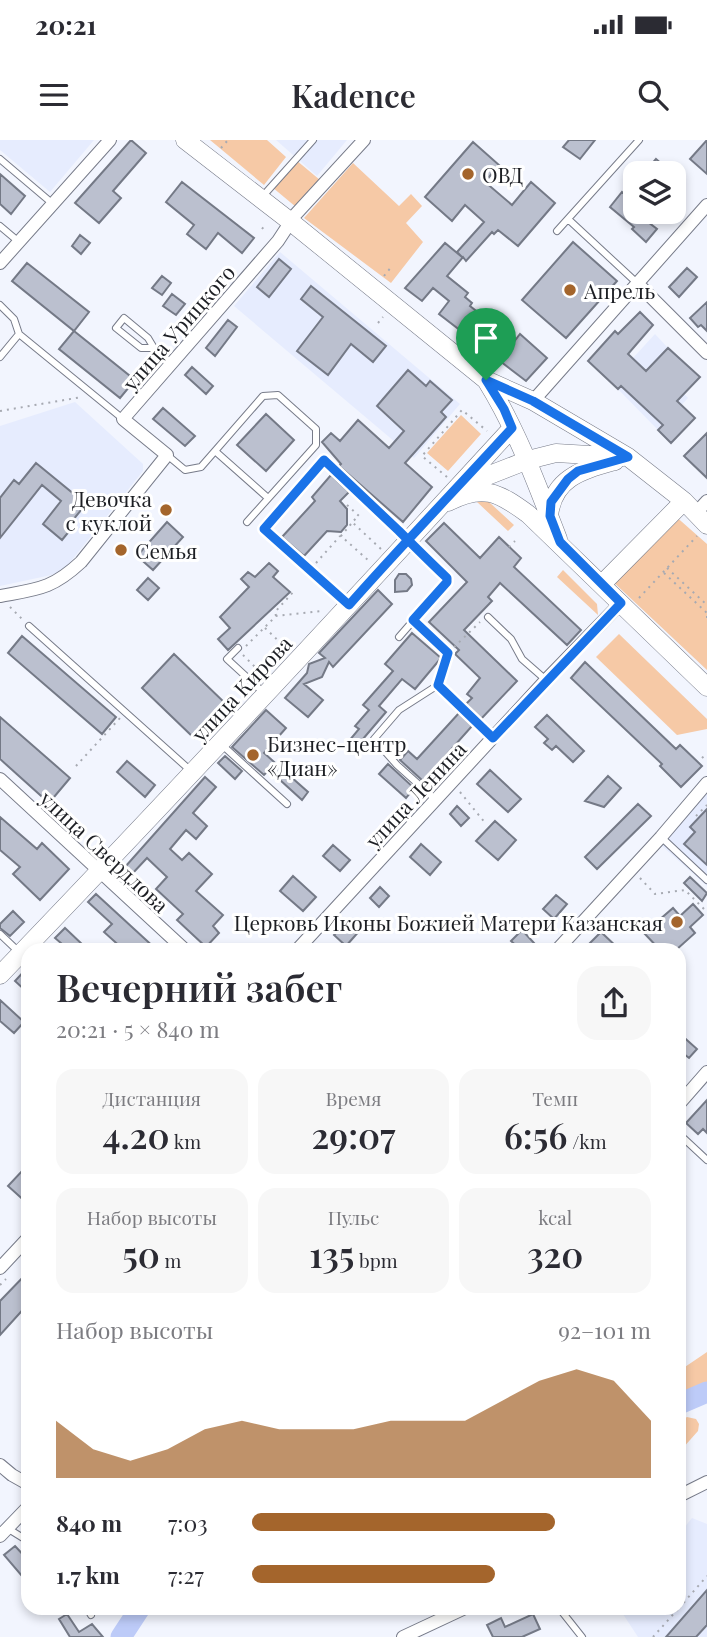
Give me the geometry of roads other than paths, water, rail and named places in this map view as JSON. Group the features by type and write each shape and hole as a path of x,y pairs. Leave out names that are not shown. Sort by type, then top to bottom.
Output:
{"street":[{"path":"0,263 110,140"},
{"path":"185,140 486,380 533,401 628,457 698,515 602,584"},
{"name":"улица Урицкого","path":"167,455 123,419 364,140"},
{"path":"533,401 707,205"},
{"path":"637,283 707,353"},
{"path":"486,380 504,409 528,460 560,542"},
{"name":"улица Кирова","path":"31,943 220,743 265,686 349,605 439,507 452,482 512,428"},
{"path":"452,482 556,453 628,457"},
{"path":"0,596 46,588 65,577 81,562 167,455"},
{"path":"550,516 551,502 568,479 578,471 628,457"},
{"path":"439,507 465,493 479,491 498,494 528,513 602,584 628,603 707,687"},
{"name":"улица Ленина","path":"303,943 546,680 628,603"},
{"name":"улица Свердлова","path":"0,779 177,943"},
{"path":"563,943 662,837 707,783"},
{"name":"улица Кирова","path":"0,975 21,953"},
{"path":"686,1096 707,1072"},
{"path":"0,1268 21,1246"},
{"path":"0,1465 21,1480"},
{"path":"686,1492 707,1482"},
{"path":"4,1532 21,1514"},
{"path":"403,1637 451,1615"}],"lane":[{"path":"261,199 313,140"},
{"path":"557,232 639,140"},
{"path":"0,159 53,204"},
{"path":"568,219 637,283"},
{"path":"0,226 19,242"},
{"path":"0,305 14,319 19,334 123,419"},
{"path":"154,348 141,348 116,328 124,318 148,338 154,348 172,364"},
{"path":"0,357 19,334"},
{"path":"167,455 185,470 201,467 262,396 278,395 316,429 316,445 247,522"},
{"path":"215,451 268,498"},
{"path":"349,605 264,529 324,460 447,580 398,637"},
{"path":"488,617 511,639 522,659 546,680"},
{"path":"29,626 192,773"},
{"path":"238,648 227,659 265,686"},
{"path":"436,800 397,765 374,739 399,710 438,685 493,738"},
{"path":"220,743 287,804"},
{"path":"662,837 707,880"},
{"path":"0,934 21,953"},
{"path":"686,1140 707,1160"},
{"path":"4,1532 21,1538"},
{"path":"565,1615 582,1637"}],"waterway":[{"path":"686,1401 707,1392"},
{"path":"121,1637 135,1615"}],"place":[{"name":"ОВД","path":"468,174"},
{"name":"Апрель","path":"570,290"},
{"name":"Девочка с куклой","path":"166,510"},
{"name":"Семья","path":"121,550"},
{"name":"Бизнес-центр «Диан»","path":"253,755"},
{"name":"Церковь Иконы Божией Матери Казанская","path":"677,922"}]}
